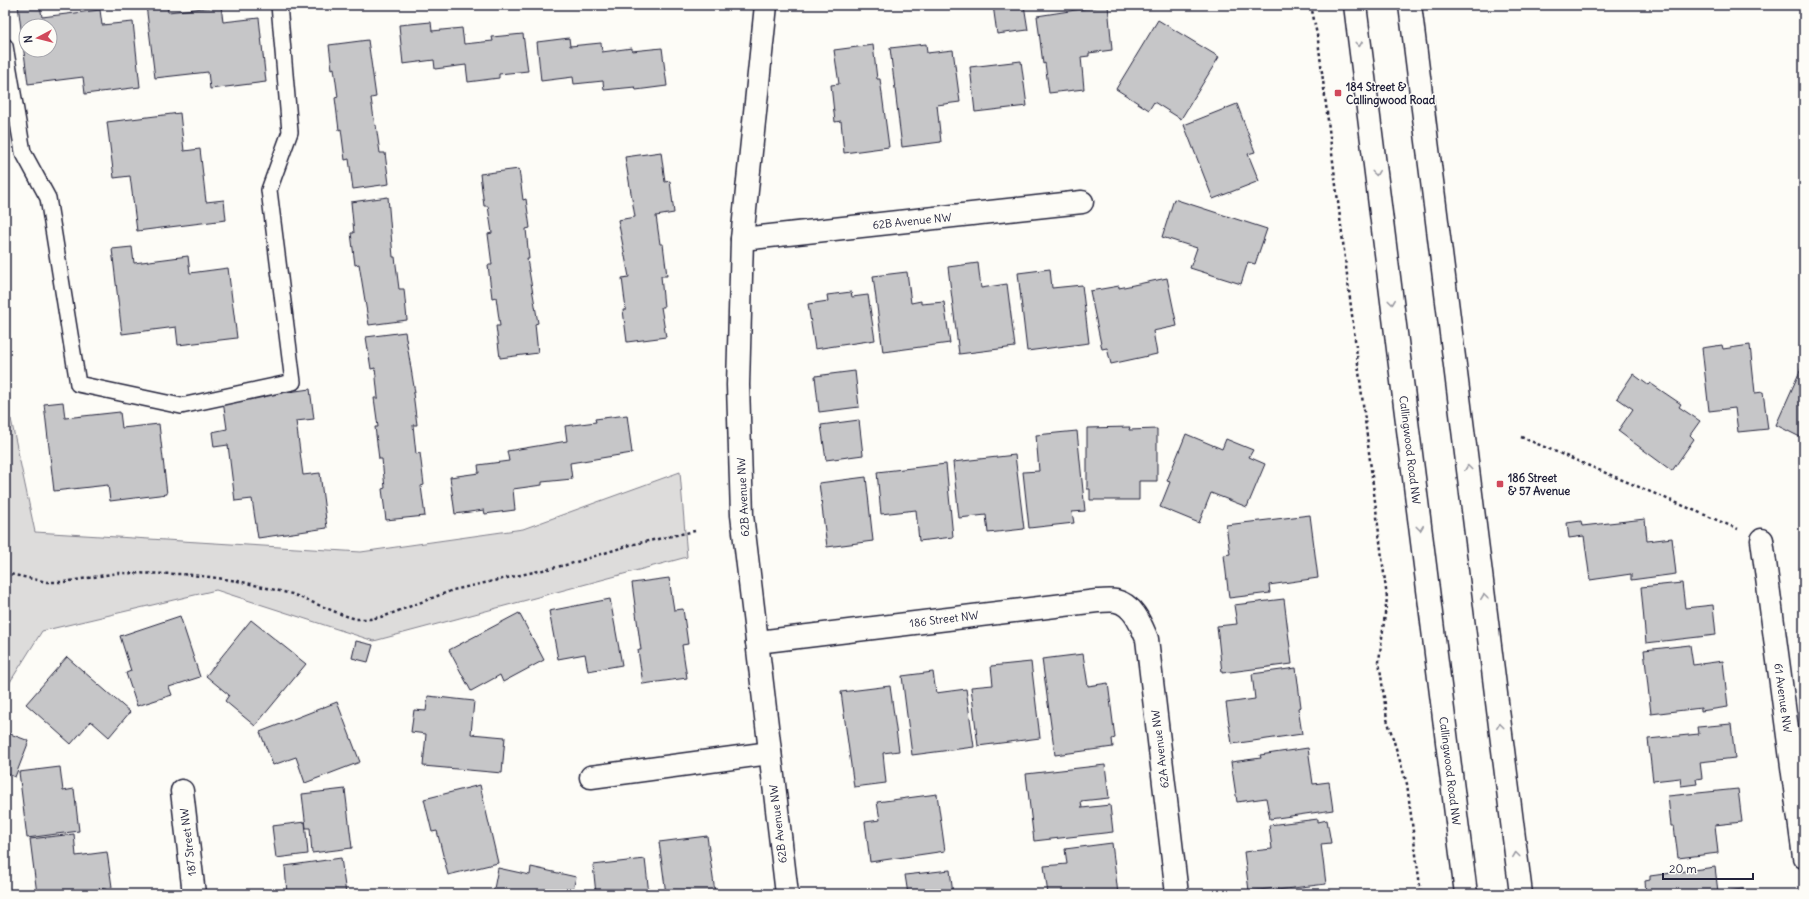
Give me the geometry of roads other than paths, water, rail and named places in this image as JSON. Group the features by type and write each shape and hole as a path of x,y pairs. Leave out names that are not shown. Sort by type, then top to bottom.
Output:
{"street":[{"name":"62B Avenue NW","path":"766,5 742,239 738,385 742,499 757,642 787,894"},
{"name":"Callingwood Road NW","path":"1354,5 1466,894"},
{"path":"1410,5 1521,894"},
{"name":"62B Avenue NW","path":"742,239 1082,202"},
{"name":"61 Avenue NW","path":"1762,540 1804,857"},
{"name":"186 Street NW","path":"757,642 1097,601 1117,601 1130,608"},
{"name":"62A Avenue NW","path":"1130,608 1139,623 1146,640 1178,894"},
{"path":"591,777 770,753"},
{"name":"187 Street NW","path":"182,791 194,894"}],"lane":[{"path":"5,46 23,152 48,198 78,384 181,406 293,382 269,190 290,132 279,5"}],"place":[{"name":"184 Street & Callingwood Road","path":"1338,93"},
{"name":"186 Street & 57 Avenue","path":"1500,484"}]}
